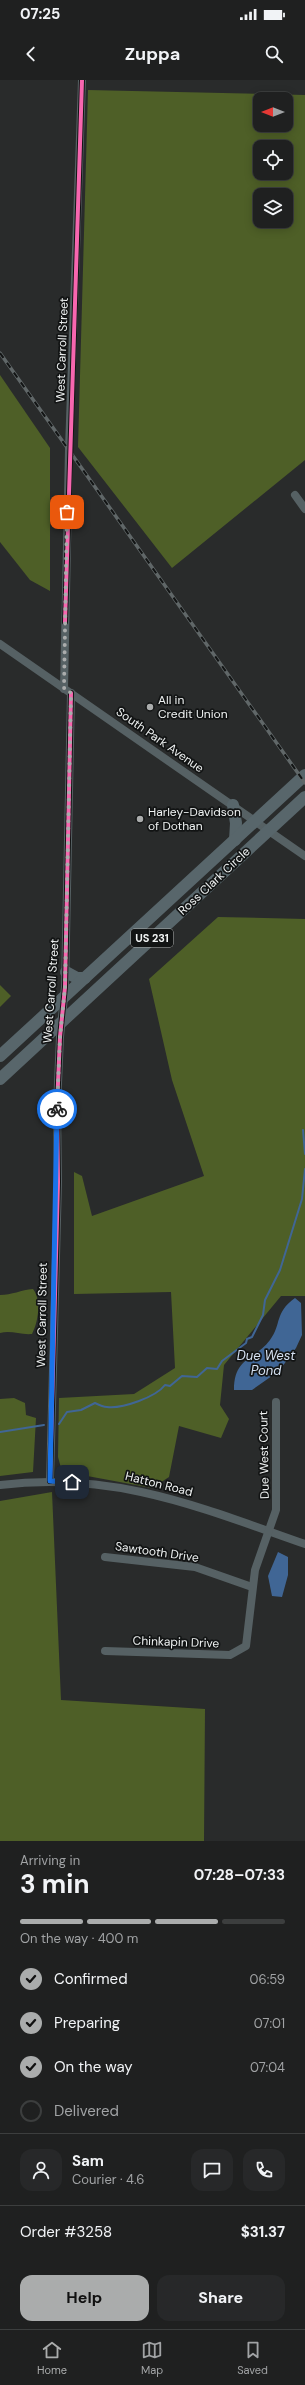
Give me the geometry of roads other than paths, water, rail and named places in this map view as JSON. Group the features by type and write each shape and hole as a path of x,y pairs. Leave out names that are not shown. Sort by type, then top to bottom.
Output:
{"highway":[{"name":"Ross Clark Circle","path":"0,1056 305,775"},
{"name":"Ross Clark Circle","path":"0,1079 305,797"},
{"path":"233,805 236,823 235,840"},
{"path":"198,874 209,886"},
{"path":"123,942 135,955"},
{"path":"66,972 77,978 85,978"}],"street":[{"name":"West Carroll Street","path":"50,1481 58,1190 57,1106 61,1022 66,972 69,449 82,80"},
{"path":"295,496 305,509"},
{"name":"South Park Avenue","path":"0,644 305,856"},
{"name":"Due West Court","path":"269,1532 276,1510 278,1492 276,1402"},
{"name":"Hatton Road","path":"0,1485 50,1481 83,1482 133,1489 184,1502 305,1544"},
{"name":"Chinkapin Drive","path":"105,1652 230,1655 246,1646 248,1639 252,1587 269,1532"},
{"name":"Sawtooth Drive","path":"105,1557 195,1567 252,1587"}],"water":[{"name":"Due West Pond","path":"295,1298 301,1303 302,1335 296,1348 279,1371 252,1390 234,1390 237,1371 246,1360 264,1347 270,1340 274,1334 281,1314 288,1303"},
{"path":"278,1552 288,1557 288,1575 282,1597 272,1596 268,1576"}],"waterway":[{"path":"303,1130 305,1154"},
{"path":"59,1424 67,1412 81,1410 95,1403 107,1407 130,1404 147,1398 165,1385 170,1386 182,1376 197,1377 207,1368 217,1369 222,1361 246,1343 247,1339 252,1337 263,1315 265,1300 280,1270 302,1199 305,1169"},
{"path":"0,1432 44,1425"}],"railway":[{"path":"0,353 305,783"}],"place":[{"name":"All in Credit Union","path":"150,707"},
{"name":"Harley-Davidson of Dothan","path":"140,819"}]}
